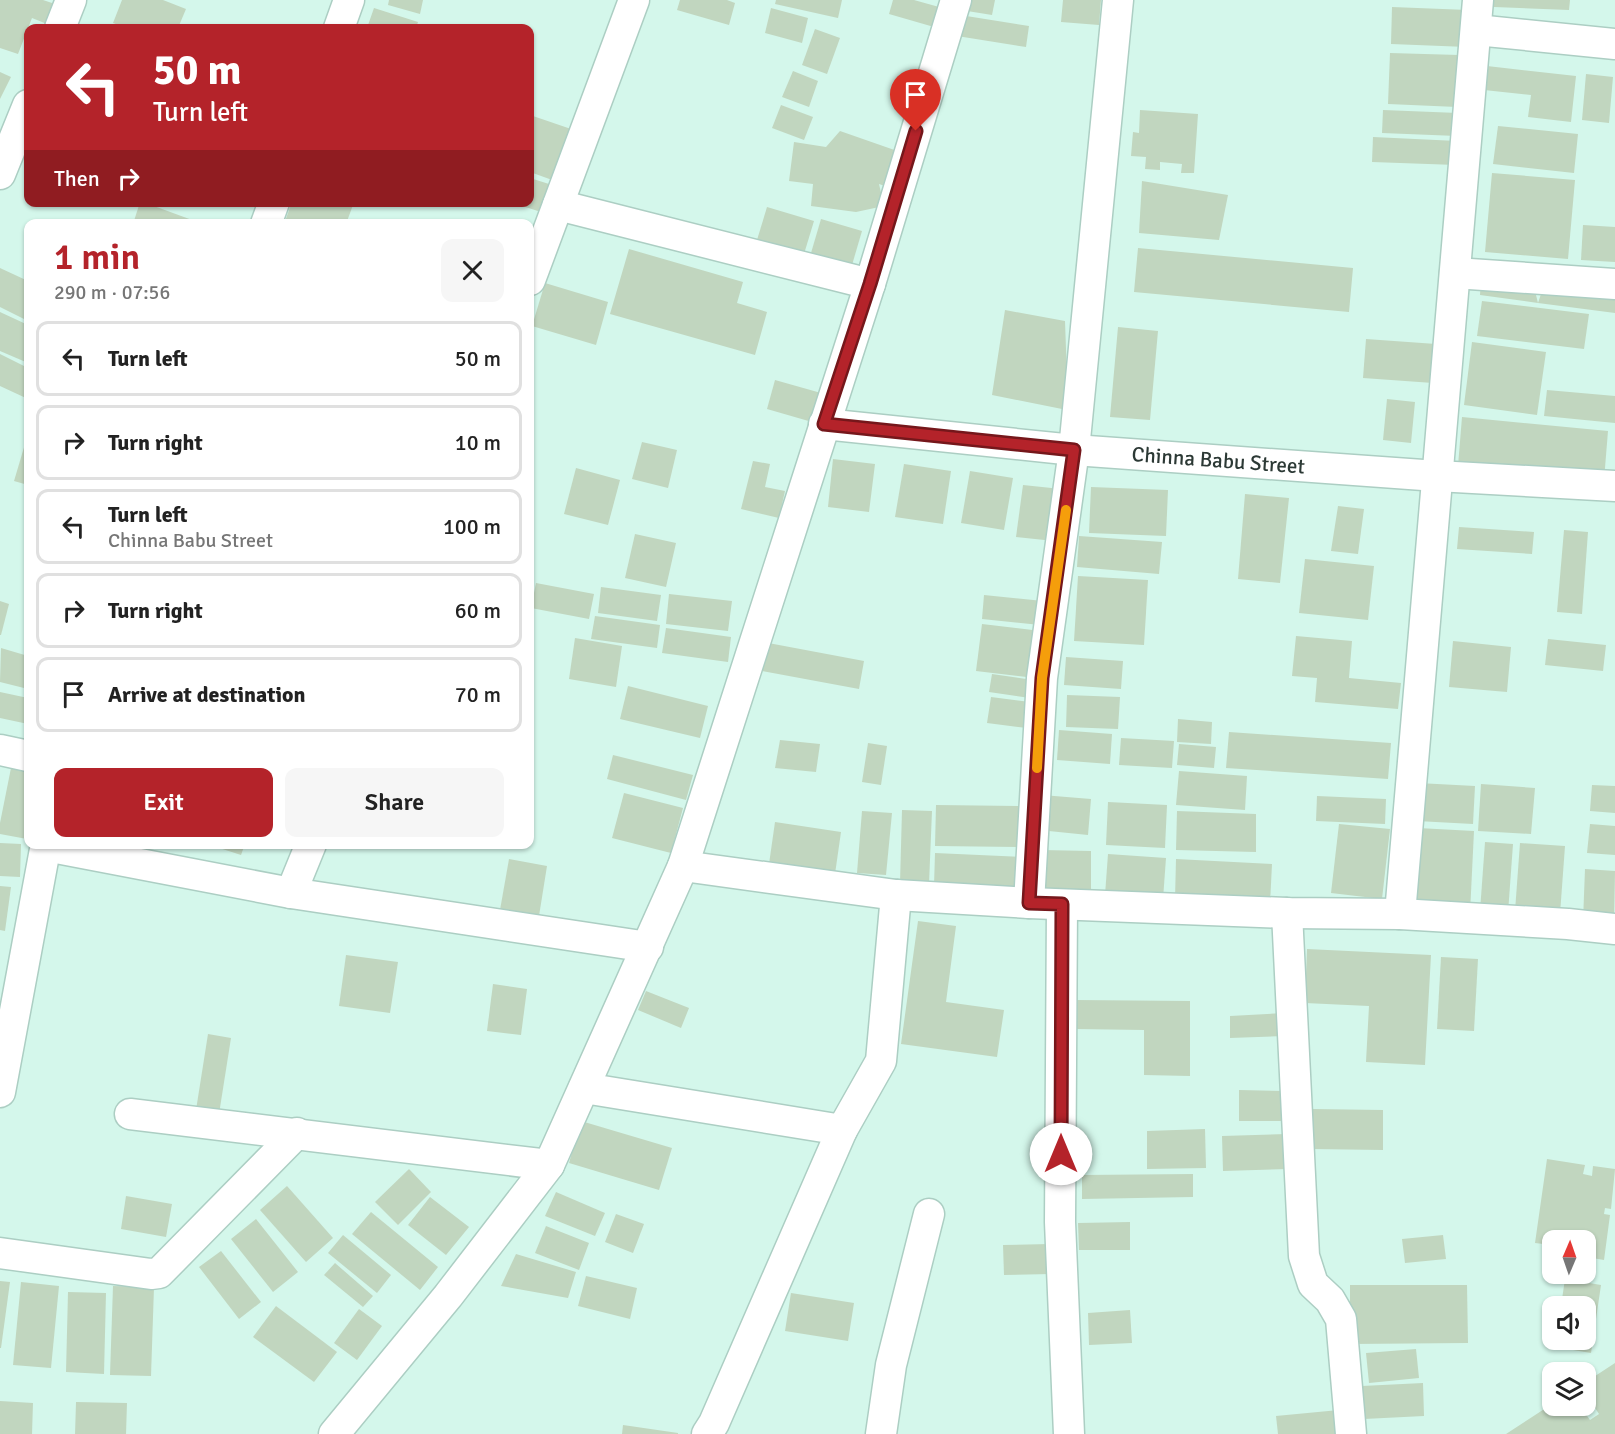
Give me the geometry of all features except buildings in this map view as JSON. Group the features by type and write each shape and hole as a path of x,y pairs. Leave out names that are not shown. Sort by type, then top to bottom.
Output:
{"street":[{"path":"62,24 71,0"},
{"path":"340,24 349,0"},
{"path":"534,269 634,0"},
{"path":"334,1434 448,1296 549,1165 648,947 683,866 870,284 957,0"},
{"path":"1029,903 1042,678 1074,450 1118,0"},
{"path":"1400,914 1478,0"},
{"path":"1476,30 1615,44"},
{"path":"0,174 24,115"},
{"path":"558,205 870,284"},
{"path":"1455,273 1615,284"},
{"name":"Chinna Babu Street","path":"824,424 1074,450 1437,476 1615,486"},
{"path":"0,750 24,755"},
{"path":"0,1092 10,975 45,849"},
{"path":"66,849 291,893 648,947"},
{"path":"291,893 309,849"},
{"path":"683,866 896,895 1029,903 1287,913 1400,914 1615,929"},
{"path":"707,1434 759,1323 842,1130 881,1061 896,895"},
{"path":"1062,904 1060,1221 1069,1434"},
{"path":"1287,913 1304,1256 1313,1284 1330,1300 1341,1319 1351,1434"},
{"path":"584,1088 842,1130"},
{"path":"130,1114 549,1165"},
{"path":"0,1253 151,1274 159,1273 297,1133"},
{"path":"881,1434 891,1365 929,1214"}],"slow traffic":[{"path":"1037,768 1042,678 1066,510"}],"route":[{"path":"916,131 870,284 824,424 1074,450 1042,678 1029,903 1062,904 1061,1154"}]}
